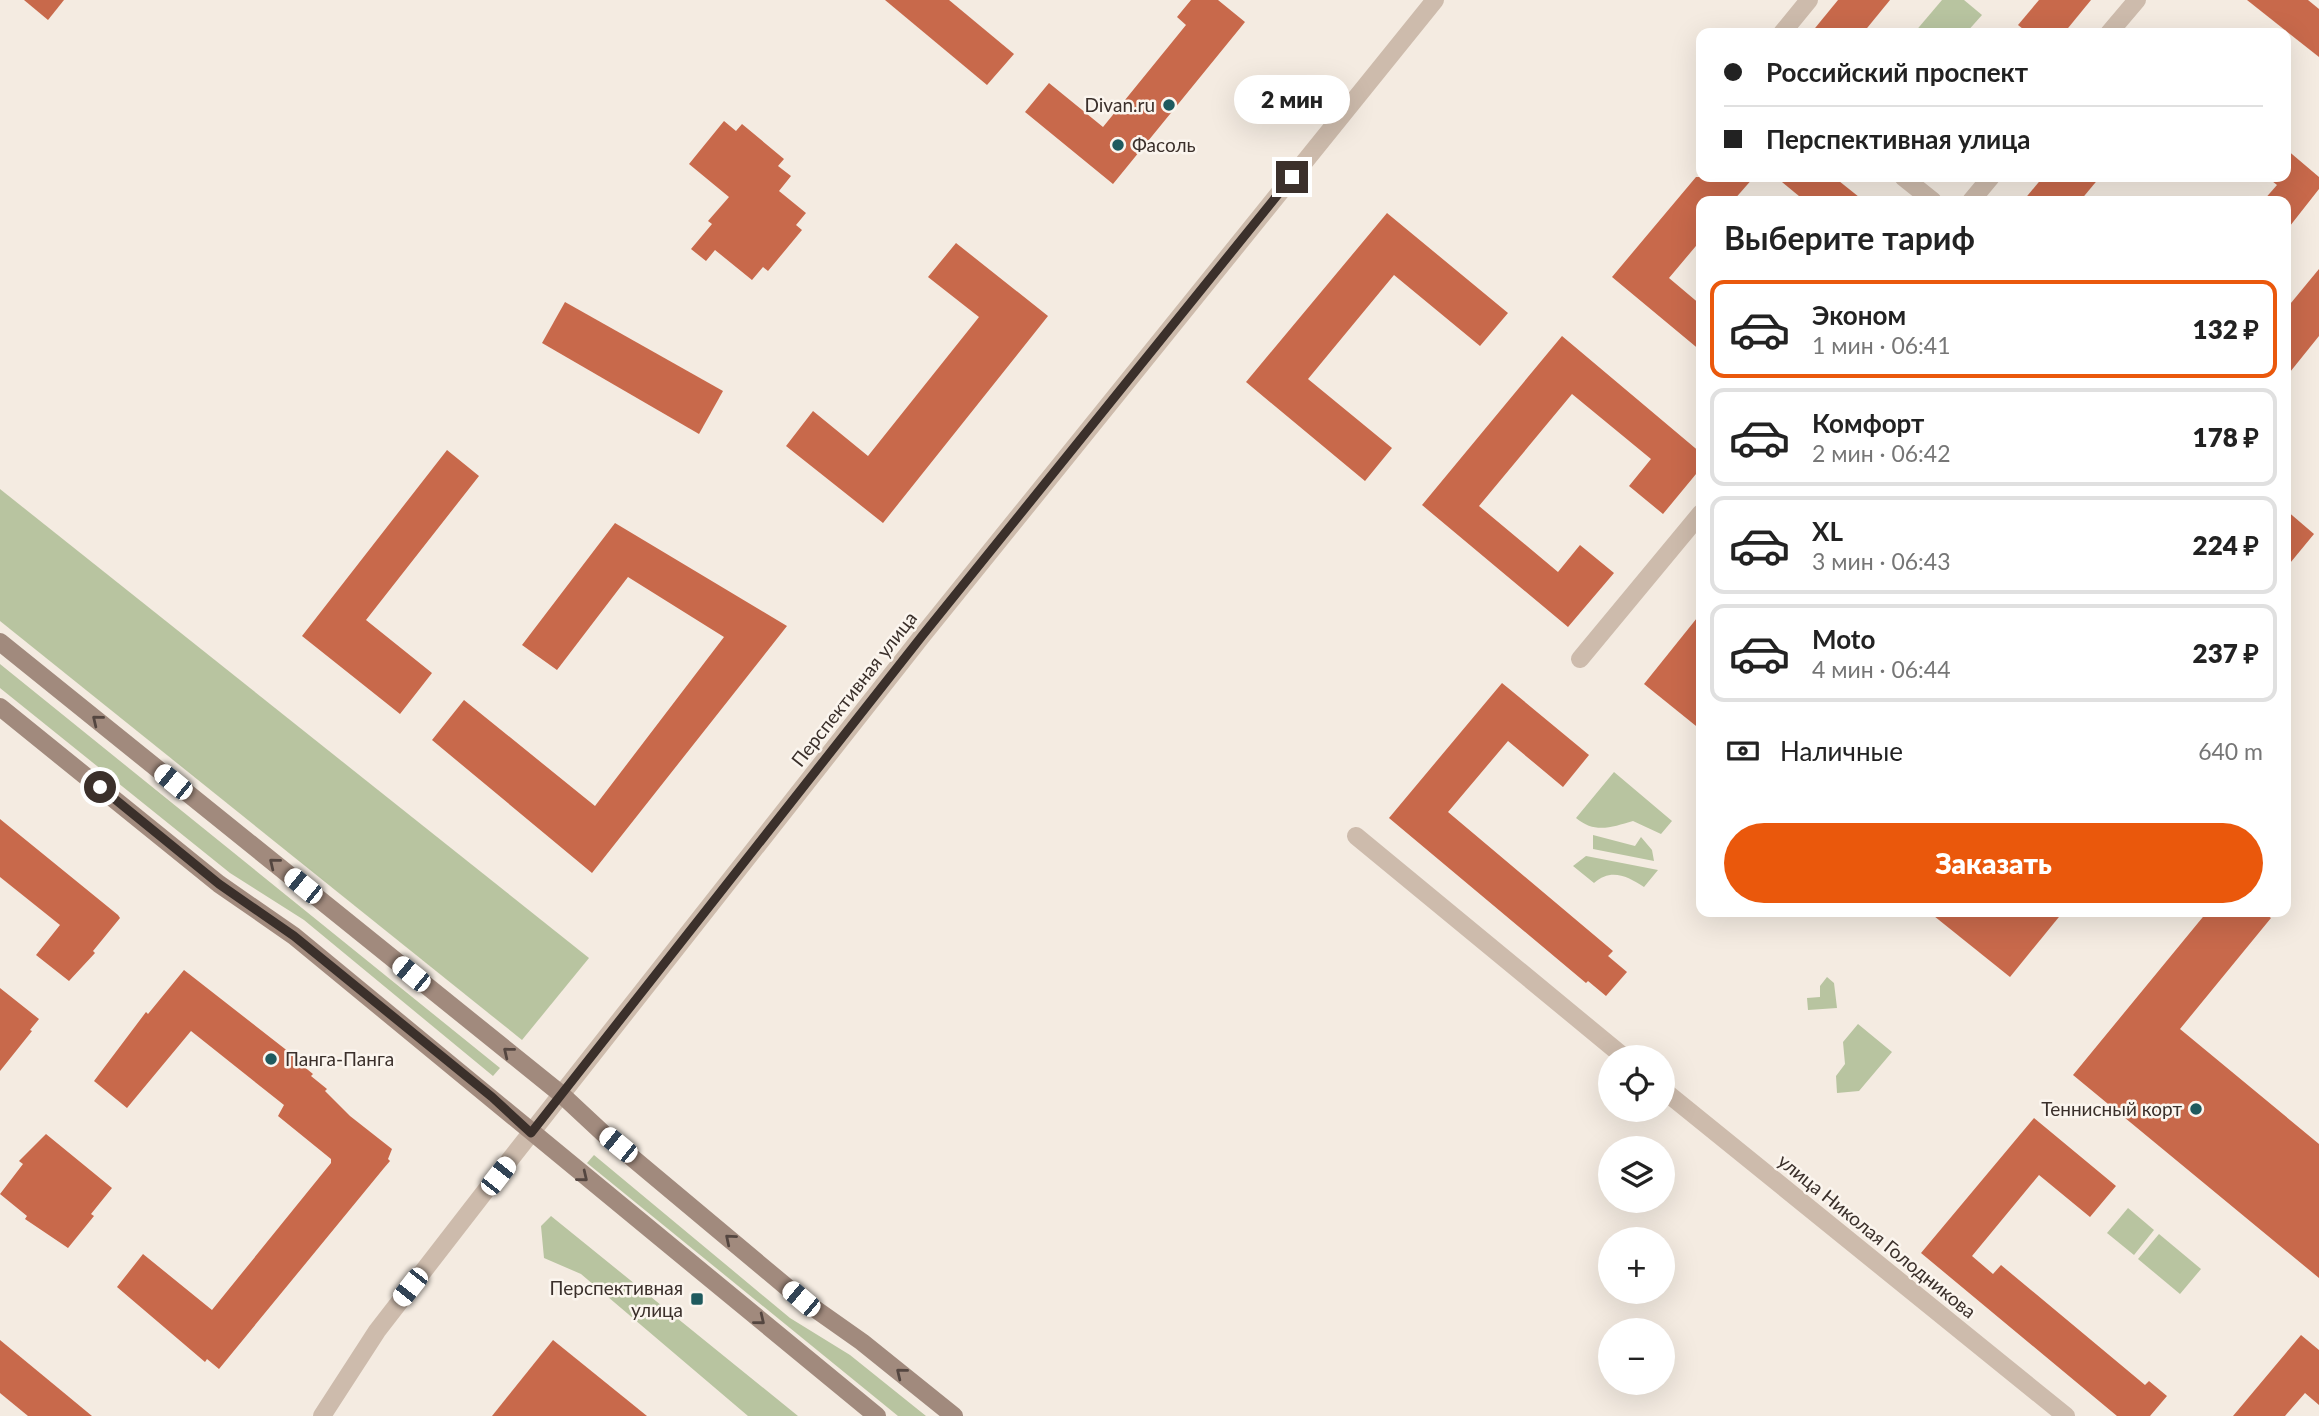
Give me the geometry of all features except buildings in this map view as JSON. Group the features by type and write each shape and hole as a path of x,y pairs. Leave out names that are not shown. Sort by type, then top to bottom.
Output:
{"main road":[{"path":"0,642 561,1094 605,1135 801,1299 862,1342 954,1416"},
{"path":"0,707 219,884 294,936 877,1416"}],"street":[{"name":"Перспективная улица","path":"322,1416 377,1331 561,1094 922,636 1435,0"},
{"path":"1786,28 1809,0"},
{"path":"2112,28 2129,3"},
{"path":"1909,182 1927,196"},
{"path":"1975,196 1987,182"},
{"path":"1580,659 1696,519"},
{"path":"1356,836 1609,1045"},
{"name":"улица Николая Голодникова","path":"1675,1099 2066,1416"}],"green space":[{"path":"1942,0 1964,0 1982,15 1970,28 1918,28"},
{"path":"0,489 589,958 522,1040 0,621"},
{"path":"0,664 500,1068 493,1076 304,920 230,873 0,688"},
{"path":"1614,772 1672,821 1661,834 1633,821 1597,828 1576,818"},
{"path":"1593,835 1635,846 1641,837 1652,850 1654,861 1593,849"},
{"path":"1586,856 1658,870 1644,887 1619,875 1600,878 1594,883 1573,866"},
{"path":"1827,977 1834,983 1837,1008 1808,1010 1807,998 1820,997 1820,986"},
{"path":"1858,1024 1892,1052 1859,1091 1837,1093 1836,1076 1845,1064 1843,1042"},
{"path":"594,1155 790,1318 850,1355 926,1416 898,1416 587,1163"},
{"path":"2128,1208 2154,1230 2134,1255 2107,1233"},
{"path":"551,1216 798,1416 748,1416 581,1274 544,1258 541,1226"},
{"path":"2159,1234 2201,1269 2180,1294 2138,1259"}],"place":[{"name":"Divan.ru","path":"1169,105"},
{"name":"Фасоль","path":"1118,145"},
{"name":"Панга-Панга","path":"271,1059"},
{"name":"Теннисный корт","path":"2196,1109"},
{"name":"Перспективная улица","path":"697,1299"}],"route":[{"path":"100,787 219,884 294,936 492,1097 531,1133 922,636 1198,297 1292,177"}]}
